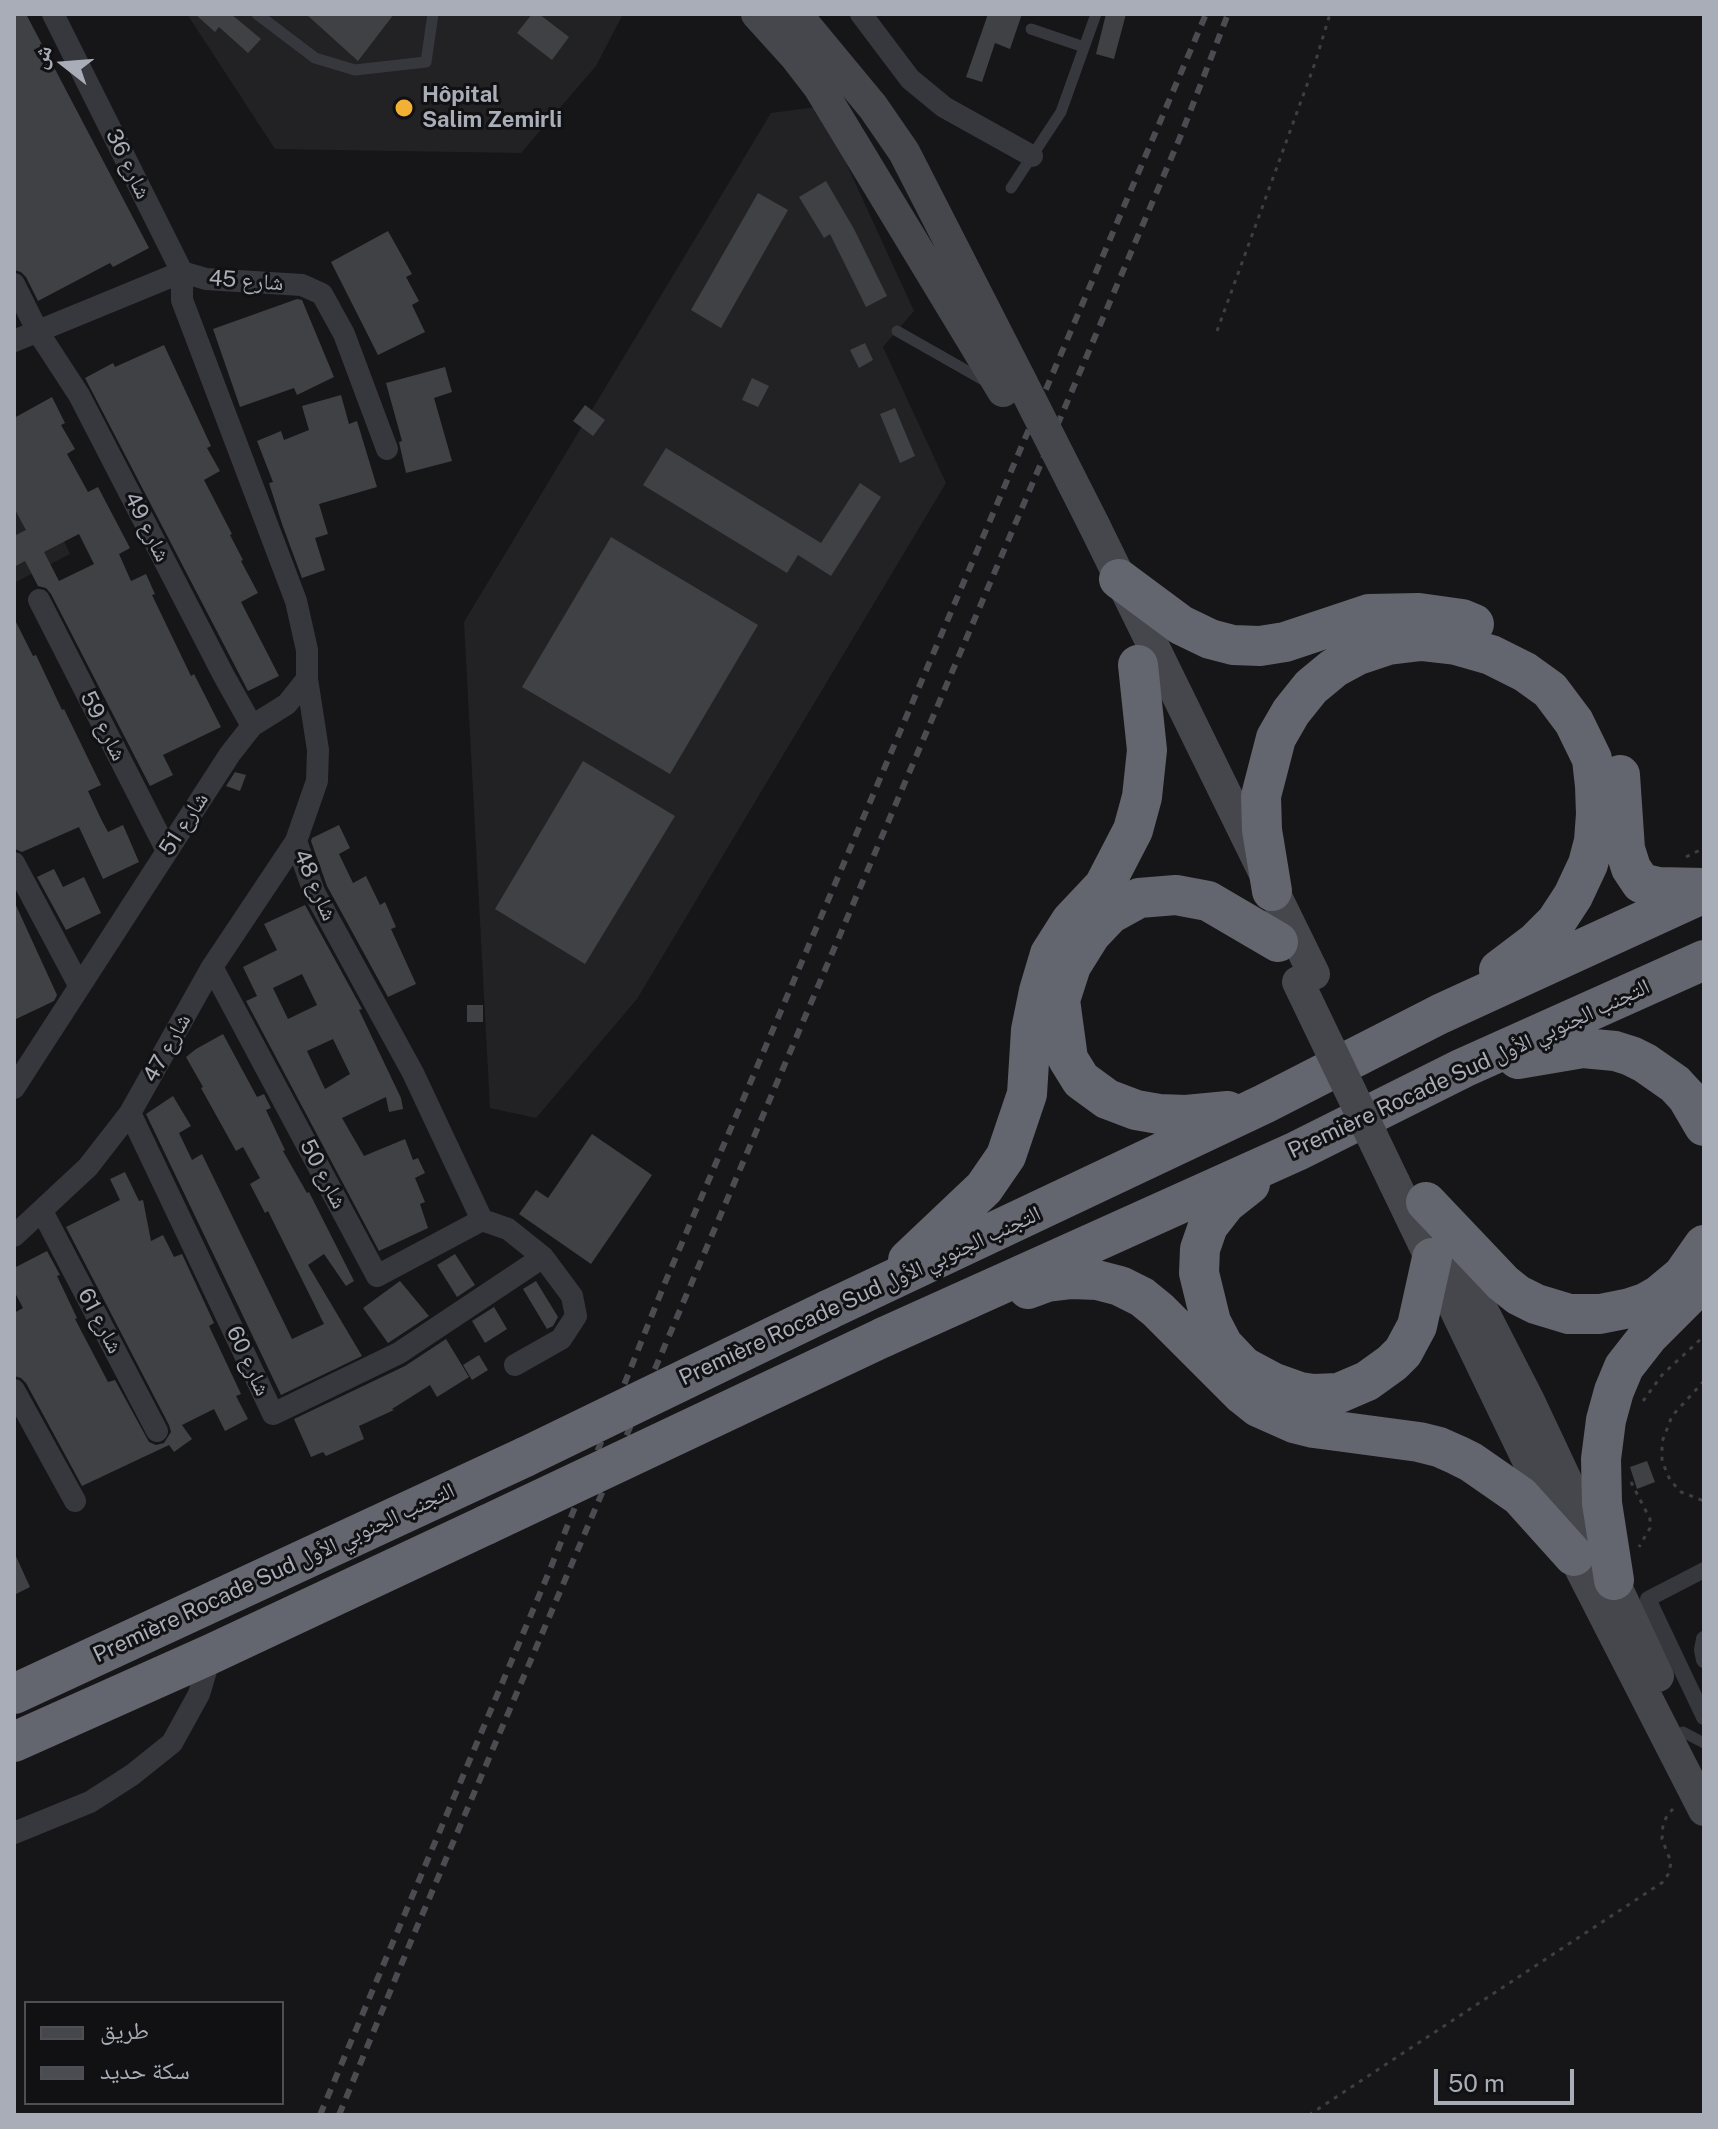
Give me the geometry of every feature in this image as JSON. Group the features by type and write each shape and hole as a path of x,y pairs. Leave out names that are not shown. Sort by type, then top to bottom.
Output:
{"highway":[{"path":"1119,579 1181,625 1210,639 1233,645 1260,646 1285,642 1369,614 1419,613 1462,619 1503,635 1545,660 1572,686 1600,722 1616,753 1625,849 1631,868 1641,883 1704,890"},
{"path":"1272,891 1262,830 1261,796 1267,767 1276,738 1291,712 1311,687 1334,668 1358,655 1388,645 1421,641 1456,645 1491,655 1525,672 1550,690 1574,722 1592,759 1596,814 1588,864 1556,922 1536,942 1440,1014"},
{"path":"889,1281 984,1188 1006,1156 1027,1094 1031,1030 1050,954 1071,921 1104,886 1133,830 1142,797 1147,750 1138,665"},
{"name":"Première Rocade Sud التجنب الجنوبي الأول","path":"14,1694 525,1457 1264,1104 1440,1014 1704,890"},
{"path":"1264,1104 1228,1112 1186,1115 1136,1110 1107,1099 1081,1080 1068,1059 1060,1000 1071,966 1091,934 1110,914 1139,898 1176,895 1208,901 1278,942"},
{"name":"Première Rocade Sud التجنب الجنوبي الأول","path":"14,1742 211,1654 884,1337 1297,1151 1463,1068 1704,960"},
{"path":"1463,1068 1583,1048 1615,1051 1645,1063 1675,1084 1687,1097 1704,1126"},
{"path":"1297,1151 1226,1203 1208,1226 1200,1249 1199,1273 1211,1322 1223,1345 1244,1367 1272,1382 1313,1394 1339,1393 1367,1381 1392,1363 1411,1340 1432,1258"},
{"path":"1411,1184 1503,1283 1536,1304 1569,1314 1600,1314 1645,1303 1683,1275 1704,1245"},
{"path":"884,1337 1047,1282 1085,1279 1120,1286 1142,1297 1158,1310 1258,1407 1304,1425 1419,1442 1457,1455 1520,1496 1574,1556"},
{"path":"1626,1567 1602,1503 1601,1459 1606,1420 1624,1367 1649,1335 1704,1279"}],"main road":[{"path":"757,14 819,87 1012,385"},
{"path":"796,14 873,107 904,152 1012,385 1085,531 1138,665 1278,942 1306,978"},
{"path":"1085,531 1119,579 1272,891 1306,978 1411,1184 1529,1401 1626,1567 1697,1731 1701,1792"},
{"path":"1411,1184 1432,1258 1574,1556 1701,1792"}],"street":[{"name":"شارع 36","path":"53,14 182,272"},
{"path":"861,14 910,79 944,107 1032,156"},
{"name":"شارع 45","path":"14,341 182,272 206,279 302,285 322,294 344,334 387,449"},
{"name":"شارع 48","path":"182,272 182,300 296,601 307,650 307,679 318,750 317,781 296,841 314,892 413,1073 482,1220"},
{"name":"شارع 49","path":"14,284 38,332 79,395 252,726"},
{"name":"شارع 59","path":"39,600 167,851"},
{"name":"شارع 51","path":"14,1088 230,754 252,726 287,704 307,679"},
{"name":"شارع 47","path":"14,1236 88,1167 130,1113 212,967 296,841"},
{"path":"14,863 79,985"},
{"name":"شارع 50","path":"212,967 377,1276 482,1220"},
{"name":"شارع 60","path":"130,1113 273,1414 399,1353 543,1257"},
{"name":"شارع 61","path":"42,1211 157,1431"},
{"path":"482,1220 508,1229 543,1257 572,1296 576,1316 561,1339 515,1365"},
{"path":"14,1390 75,1501"},
{"path":"1697,1731 1648,1599 1704,1570"},
{"path":"1704,1639 1704,1660"},
{"path":"14,1833 90,1802 132,1775 172,1743 199,1694 211,1654"}],"lane":[{"path":"257,14 315,58 355,70 426,62 433,14"},
{"path":"1011,188 1061,112 1096,14"},
{"path":"1031,29 1084,47"},
{"path":"897,331 1012,385"}],"path":[{"path":"1217,331 1330,14"},
{"path":"1641,1405 1662,1375 1704,1336"},
{"path":"1704,1381 1672,1416 1662,1442 1662,1461 1670,1480 1681,1492 1704,1501"},
{"path":"1626,1567 1650,1528 1647,1510 1629,1478"},
{"path":"1309,2115 1663,1882 1671,1862 1662,1839 1663,1824 1668,1814 1701,1792"}],"shaded area":[{"name":"Hôpital Salim Zemirli","path":"187,14 623,14 596,66 521,153 275,149"},
{"path":"816,107 835,139 914,311 883,347 946,483 637,999 536,1118 490,1108 464,622 771,113"},
{"path":"14,432 70,554 14,583"}],"building":[{"path":"14,14 26,14 149,248 113,267 110,263 38,301 26,277 14,270"},
{"path":"195,14 231,14 261,39 248,53 219,27 215,32"},
{"path":"306,14 394,14 358,61"},
{"path":"532,14 539,14 569,37 552,60 517,33"},
{"path":"988,14 1022,14 1010,49 995,43 982,82 966,77"},
{"path":"1106,14 1126,14 1114,59 1096,54"},
{"path":"826,181 887,296 866,307 830,234 824,238 799,197"},
{"path":"758,193 788,210 721,328 691,310"},
{"path":"388,231 412,274 406,277 419,301 412,305 425,332 378,355 331,262"},
{"path":"297,299 302,300 334,377 297,395 294,388 240,407 213,329"},
{"path":"865,343 873,360 859,368 850,350"},
{"path":"164,345 211,446 207,448 220,471 204,480 258,593 241,602 279,676 248,691 85,378 113,363 115,367"},
{"path":"445,367 452,392 434,398 452,461 406,473 399,442 402,441 386,383"},
{"path":"752,378 769,386 758,407 742,400"},
{"path":"341,395 349,424 357,421 377,487 319,504 328,534 315,538 325,570 302,578 269,483 273,482 257,441 281,431 284,440 309,430 302,406"},
{"path":"52,397 65,423 61,425 75,449 67,454 88,492 98,487 130,548 119,554 131,581 146,574 155,594 152,595 191,676 194,674 221,727 163,755 173,775 150,786 51,594 46,588 38,586 25,561 14,567 14,536 26,530 14,508 14,418","holes":["79,534 94,564 59,581 44,552"]},
{"path":"585,405 605,420 593,436 573,421"},
{"path":"895,408 915,456 900,463 880,414"},
{"path":"666,448 821,543 860,483 881,497 831,576 798,555 787,573 643,485"},
{"path":"611,537 758,625 670,774 522,687"},
{"path":"14,618 33,656 36,655 101,785 88,791 101,819 108,832 123,825 139,862 103,879 79,827 22,852 15,849"},
{"path":"583,761 675,816 585,964 495,909"},
{"path":"235,772 246,775 240,791 226,786"},
{"path":"339,825 350,848 339,854 353,883 366,876 380,905 385,902 396,927 391,929 416,984 388,997 327,886 311,841"},
{"path":"54,869 63,887 84,877 101,913 66,930 37,877"},
{"path":"14,901 57,995 54,1001 14,1020"},
{"path":"305,905 362,1009 359,1010 401,1098 403,1109 389,1112 386,1097 342,1118 364,1156 405,1139 413,1160 418,1158 425,1173 415,1178 425,1202 420,1204 428,1228 379,1251 246,1001 257,996 243,967 277,950 264,924","holes":["302,974 317,1005 288,1019 273,988","333,1039 350,1074 325,1089 307,1051"]},
{"path":"467,1005 483,1005 483,1022 467,1022"},
{"path":"223,1034 257,1097 264,1094 271,1108 266,1110 283,1151 309,1192 354,1281 346,1286 324,1254 308,1265 362,1356 281,1395 146,1114 173,1096 191,1126 179,1133 192,1160 202,1154 292,1339 324,1324 268,1211 265,1213 250,1184 260,1178 243,1147 236,1151 186,1057"},
{"path":"592,1134 652,1175 591,1264 519,1214 536,1190 548,1198"},
{"path":"125,1172 139,1201 143,1200 151,1241 163,1235 174,1257 182,1254 214,1323 209,1326 241,1394 236,1396 248,1419 225,1431 214,1409 182,1425 192,1439 174,1452 169,1445 82,1486 26,1383 14,1376 14,1313 23,1308 14,1291 14,1268 47,1251 60,1275 57,1276 75,1319 108,1382 115,1380 149,1442 156,1445 164,1443 171,1432 169,1425 66,1227 120,1200 110,1179"},
{"path":"455,1254 475,1285 457,1297 437,1265"},
{"path":"400,1281 429,1316 388,1343 363,1308"},
{"path":"536,1281 558,1317 547,1329 523,1289"},
{"path":"494,1307 507,1329 485,1343 472,1321"},
{"path":"446,1339 469,1377 437,1397 430,1385 394,1410 359,1426 364,1439 326,1456 323,1452 311,1457 294,1419 405,1366"},
{"path":"479,1355 488,1370 472,1380 463,1365"},
{"path":"1647,1461 1655,1482 1637,1489 1630,1467"},
{"path":"14,1552 30,1587 14,1595"}],"railway":[{"path":"320,2115 549,1572 664,1285 1206,14"},
{"path":"339,2115 1181,135 1228,14"}],"place":[{"name":"Hôpital Salim Zemirli","path":"404,108"}]}
